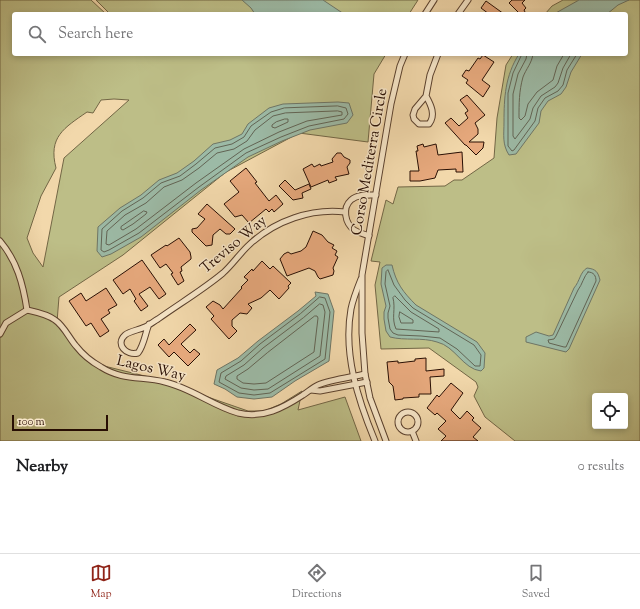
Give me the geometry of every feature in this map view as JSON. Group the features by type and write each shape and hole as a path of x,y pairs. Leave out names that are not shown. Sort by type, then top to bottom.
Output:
{"street":[{"path":"426,12 434,0"},
{"path":"459,12 468,0"},
{"name":"Corso Mediterra Circle","path":"374,441 353,377 349,329 354,297 362,275 391,104 400,66 404,56"},
{"path":"426,96 433,112 433,116 429,124 419,124 414,120 413,115 415,109 426,96 430,76 437,56"},
{"path":"369,236 354,230 350,226 346,220 345,212 351,200 356,197 362,195 376,195"},
{"name":"Treviso Way","path":"149,324 138,353 133,354 125,351 121,340 125,335 149,324 222,274 250,244 278,224 299,216 320,211 345,212"},
{"path":"0,240 10,254 18,270 24,291 27,310 6,323 0,334"},
{"name":"Corso Mediterra Circle","path":"362,275 362,333 365,374 370,398 386,441"},
{"name":"Lagos Way","path":"27,310 41,313 55,320 61,325 76,346 92,362 110,373 132,378 165,382 190,391 239,413 257,414 271,412 288,405 318,385 365,374"},
{"path":"310,390 320,391 367,382"},
{"path":"405,412 414,413 418,419 418,426 412,431 406,432 402,430 398,424 400,415 405,412"},
{"path":"412,431 416,441"}],"green space":[{"path":"0,0 91,0 104,12 12,12 12,56 385,56 374,74 368,142 299,133 226,172 123,255 59,297 57,322 76,346 100,365 153,378 248,411 264,411 281,404 302,391 298,410 345,397 361,441 0,441","holes":["101,100 129,100 64,158 43,267 33,253 27,238 41,196 56,168 54,157 56,141 60,134 71,123 87,112 93,113"]},
{"path":"96,0 418,0 410,12 108,12"},
{"path":"563,0 640,0 640,441 515,441 485,417 474,396 478,387 476,382 429,348 381,349 375,285 380,262 371,261 386,200 393,204 398,187 445,186 454,180 462,180 494,158 497,118 506,65 512,56 628,56 628,12 547,12 552,6"}],"water":[{"path":"242,0 323,0 341,12 254,12"},
{"path":"579,0 629,0 618,5 609,12 558,12"},
{"path":"518,56 581,56 571,72 566,87 561,94 548,101 541,111 539,123 516,154 509,155 505,147 504,139 504,113 506,87 514,62"},
{"path":"349,103 353,115 347,123 310,130 248,157 201,190 141,237 111,254 102,257 97,251 98,227 120,208 141,195 159,180 177,173 194,161 213,144 230,140 242,134 248,124 269,108 283,104"},
{"path":"386,265 392,265 401,287 416,305 477,342 485,353 484,368 481,371 469,366 443,344 425,340 390,337 386,331 384,312 386,306 381,284 382,268"},
{"path":"587,268 596,271 600,280 569,349 566,352 526,342 526,337 536,332 549,336 553,335 574,288"},
{"path":"315,292 328,294 334,311 329,361 295,381 272,397 254,399 237,397 214,384 217,370 238,358 298,311 316,296"}],"building":[{"path":"512,0 525,0 522,3 526,8 524,10 525,12 518,12 509,3"},
{"path":"486,1 501,12 486,12 481,8"},
{"path":"482,56 485,56 494,62 482,80 490,86 483,97 466,83 468,80 462,76 466,70 469,71 478,58 480,59"},
{"path":"467,95 485,115 475,123 478,129 478,134 469,142 484,142 483,148 476,155 445,123 451,118 459,126 468,118 465,113 468,111 460,100"},
{"path":"423,144 424,147 436,144 438,155 462,152 463,172 456,172 456,169 438,170 435,178 410,181 410,171 419,171 416,151 418,151 417,146"},
{"path":"337,153 341,153 344,157 350,160 347,167 349,174 335,177 337,180 329,183 328,180 311,187 303,169 312,164 314,167 320,164 321,166 333,162 332,159"},
{"path":"246,168 269,201 276,195 283,204 274,212 272,209 269,212 266,209 249,223 242,215 235,217 224,204 239,192 230,181"},
{"path":"285,180 295,190 309,184 311,189 302,193 303,198 293,200 279,186"},
{"path":"207,204 235,229 230,234 226,234 220,229 213,235 212,245 206,246 192,232 192,229 197,228 205,219 198,214"},
{"path":"313,231 322,235 328,242 334,245 332,248 337,251 335,255 338,257 333,268 333,275 320,279 315,271 309,268 287,276 280,259 288,252 291,254 301,251 306,247"},
{"path":"179,238 190,252 191,259 181,267 182,271 180,272 184,281 178,285 171,274 173,273 166,264 160,268 151,255"},
{"path":"142,260 166,294 159,299 150,287 139,294 148,306 141,311 134,301 136,299 130,289 123,294 113,280"},
{"path":"262,261 270,269 273,266 291,283 288,286 289,288 279,299 270,290 261,298 248,304 252,308 247,314 240,313 232,320 232,326 237,331 229,339 211,319 214,316 206,307 213,301 220,305 223,309 248,280 244,277 252,269 253,271"},
{"path":"106,288 117,305 108,310 110,313 101,319 109,331 100,337 91,323 86,326 69,301 81,293 86,301"},
{"path":"190,324 196,330 181,344 190,353 194,349 200,354 188,366 174,352 169,357 158,345 164,339 169,345"},
{"path":"426,358 426,371 444,369 444,376 430,377 431,394 419,394 419,397 395,400 393,386 389,382 387,362 398,361 398,363"},
{"path":"451,383 463,393 451,410 460,419 467,411 474,418 472,420 481,428 473,437 478,441 441,441 446,436 438,429 446,421 437,413 435,415 427,408 437,395 439,397"}]}
